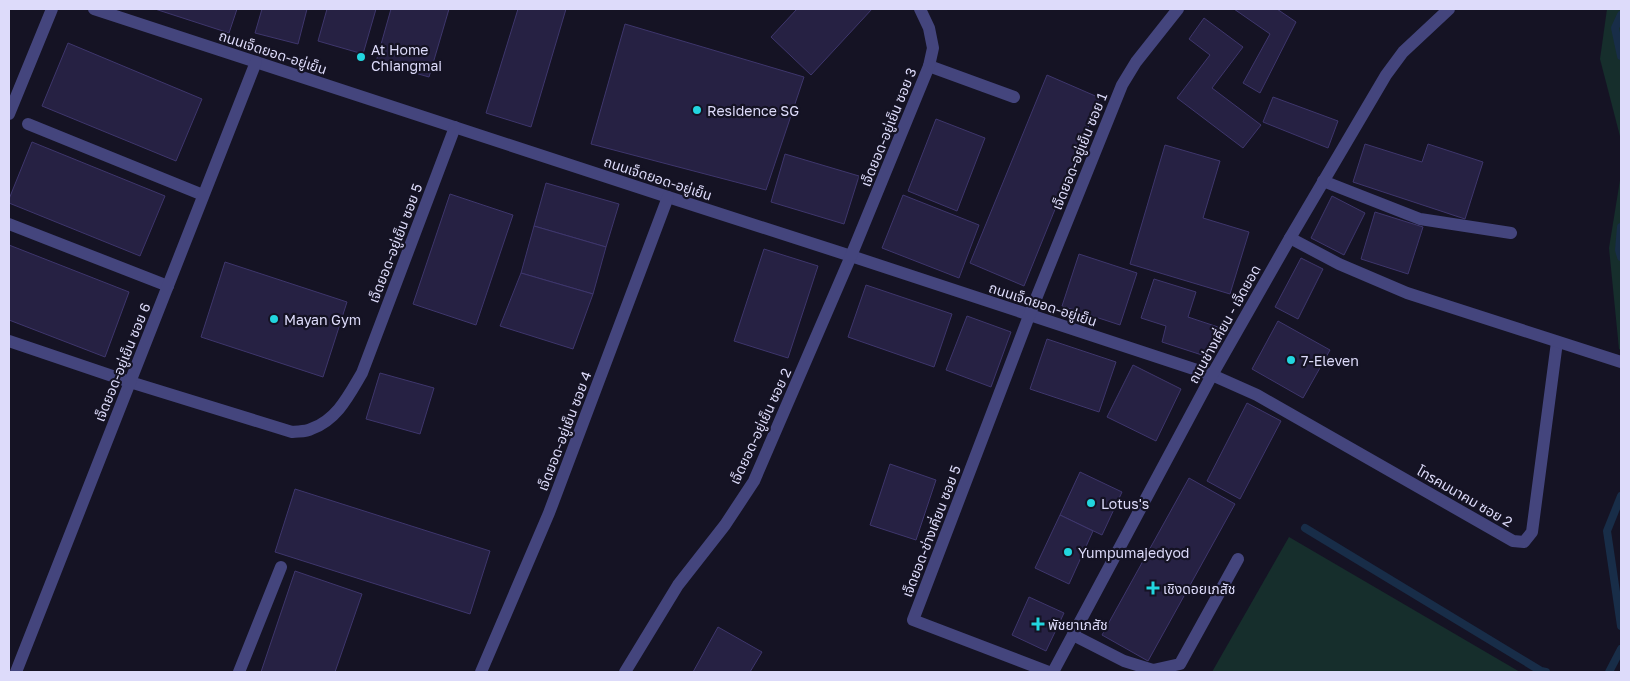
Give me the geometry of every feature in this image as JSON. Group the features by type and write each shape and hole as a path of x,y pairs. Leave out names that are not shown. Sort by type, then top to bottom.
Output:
{"street":[{"path":"9,114 52,9"},
{"name":"ถนนเจ็ดยอด-อยู่เย็น","path":"94,9 852,256 1212,376"},
{"name":"เจ็ดยอด-อยู่เย็น ซอย 3","path":"852,256 929,66 933,48 929,28 920,9"},
{"name":"เจ็ดยอด-อยู่เย็น ซอย 1","path":"1029,316 1122,85 1136,62 1178,9"},
{"name":"ถนนช่างเคี่ยน - เจ็ดยอด","path":"1053,672 1212,376 1290,238 1386,75 1403,52 1449,9"},
{"name":"เจ็ดยอด-อยู่เย็น ซอย 6","path":"16,672 256,62"},
{"path":"929,66 1014,97"},
{"path":"28,124 203,195"},
{"name":"เจ็ดยอด-อยู่เย็น ซอย 5","path":"130,382 292,432 310,430 330,419 342,405 362,373 455,127"},
{"path":"1323,182 1420,219 1511,233"},
{"name":"เจ็ดยอด-อยู่เย็น ซอย 4","path":"481,672 549,513 668,197"},
{"path":"9,224 168,286"},
{"path":"1290,238 1339,264 1408,293 1621,362"},
{"name":"เจ็ดยอด-อยู่เย็น ซอย 2","path":"625,672 678,586 725,525 754,481 852,256"},
{"name":"เจ็ดยอด-ช่างเคี่ยน ซอย 5","path":"1029,316 913,620 1049,672"},
{"path":"9,340 130,382"},
{"name":"โทรคมนาคม ซอย 2","path":"1212,376 1257,395 1513,541 1524,542 1532,532 1557,342"},
{"path":"1073,635 1124,661 1153,670 1180,664 1238,559"},
{"path":"239,672 281,567"}],"green space":[{"path":"1607,9 1621,9 1621,140 1600,59"},
{"path":"1621,174 1621,350 1619,349 1609,248"},
{"path":"1289,537 1520,672 1212,672"}],"building":[{"path":"155,9 237,9 229,33"},
{"path":"262,9 307,9 298,44 255,33"},
{"path":"327,9 376,9 363,54 318,41"},
{"path":"391,9 449,9 429,77 376,62"},
{"path":"518,9 566,9 531,127 486,113"},
{"path":"797,9 872,9 811,75 771,37"},
{"path":"1234,9 1277,9 1296,22 1260,93 1243,83 1270,34"},
{"path":"1204,18 1243,47 1212,88 1261,125 1243,148 1177,98 1210,55 1189,39"},
{"name":"Residence SG","path":"625,24 804,77 766,190 591,144"},
{"path":"68,43 202,99 176,161 42,106"},
{"path":"1047,75 1100,98 1024,286 970,263"},
{"path":"1273,97 1338,121 1328,148 1263,122"},
{"path":"936,119 985,138 957,211 908,191"},
{"path":"32,142 165,196 140,256 9,203"},
{"path":"1365,144 1422,162 1428,144 1483,162 1465,219 1353,182"},
{"path":"1165,145 1220,161 1203,218 1249,232 1230,294 1130,264"},
{"path":"785,154 859,176 844,224 771,202"},
{"path":"546,183 619,204 606,247 534,226"},
{"path":"450,194 513,215 476,325 413,304"},
{"path":"903,195 979,225 959,278 882,248"},
{"path":"1332,196 1365,213 1344,255 1311,238"},
{"path":"1375,212 1423,227 1408,274 1361,259"},
{"path":"534,226 606,247 593,294 521,273"},
{"path":"9,245 129,292 105,357 9,320"},
{"path":"764,249 818,266 788,358 734,341"},
{"path":"1079,254 1137,273 1120,325 1062,306"},
{"path":"1301,258 1323,269 1298,319 1275,307"},
{"name":"Mayan Gym","path":"225,262 347,302 323,377 201,337"},
{"path":"521,273 593,294 573,349 500,326"},
{"path":"1154,279 1196,292 1188,317 1218,327 1208,357 1162,342 1166,326 1141,318"},
{"path":"866,285 952,314 934,367 848,337"},
{"path":"967,316 1011,332 991,387 946,370"},
{"name":"7-Eleven","path":"1278,321 1330,350 1303,398 1252,369"},
{"path":"1047,339 1116,362 1099,412 1030,389"},
{"path":"1133,365 1181,389 1156,441 1107,417"},
{"path":"380,373 434,388 420,434 366,419"},
{"path":"1247,403 1281,421 1240,499 1207,481"},
{"path":"890,464 936,480 916,540 870,525"},
{"name":"Lotus's","path":"1080,472 1122,492 1102,535 1060,515"},
{"path":"1189,478 1235,504 1148,661 1102,635"},
{"path":"295,489 490,551 470,614 275,552"},
{"path":"1060,515 1093,531 1069,584 1035,568"},
{"path":"295,571 362,594 335,672 261,672"},
{"name":"พัชยาเภสัช","path":"1029,597 1064,613 1046,651 1012,635"},
{"path":"718,627 762,652 750,672 693,672"}],"waterway":[{"path":"1621,15 1615,28 1621,56"},
{"path":"1621,227 1619,250 1621,257"},
{"path":"1621,496 1607,531 1621,626"},
{"path":"1305,528 1541,671 1546,672"},
{"path":"1609,672 1621,649"}],"place":[{"name":"At Home Chiangmai","path":"361,57"},
{"name":"Residence SG","path":"697,110"},
{"name":"Mayan Gym","path":"274,319"},
{"name":"7-Eleven","path":"1291,360"},
{"name":"Lotus's","path":"1091,503"},
{"name":"Yumpumajedyod","path":"1068,552"},
{"name":"เชิงดอยเภสัช","path":"1153,588"},
{"name":"พัชยาเภสัช","path":"1038,624"}]}
